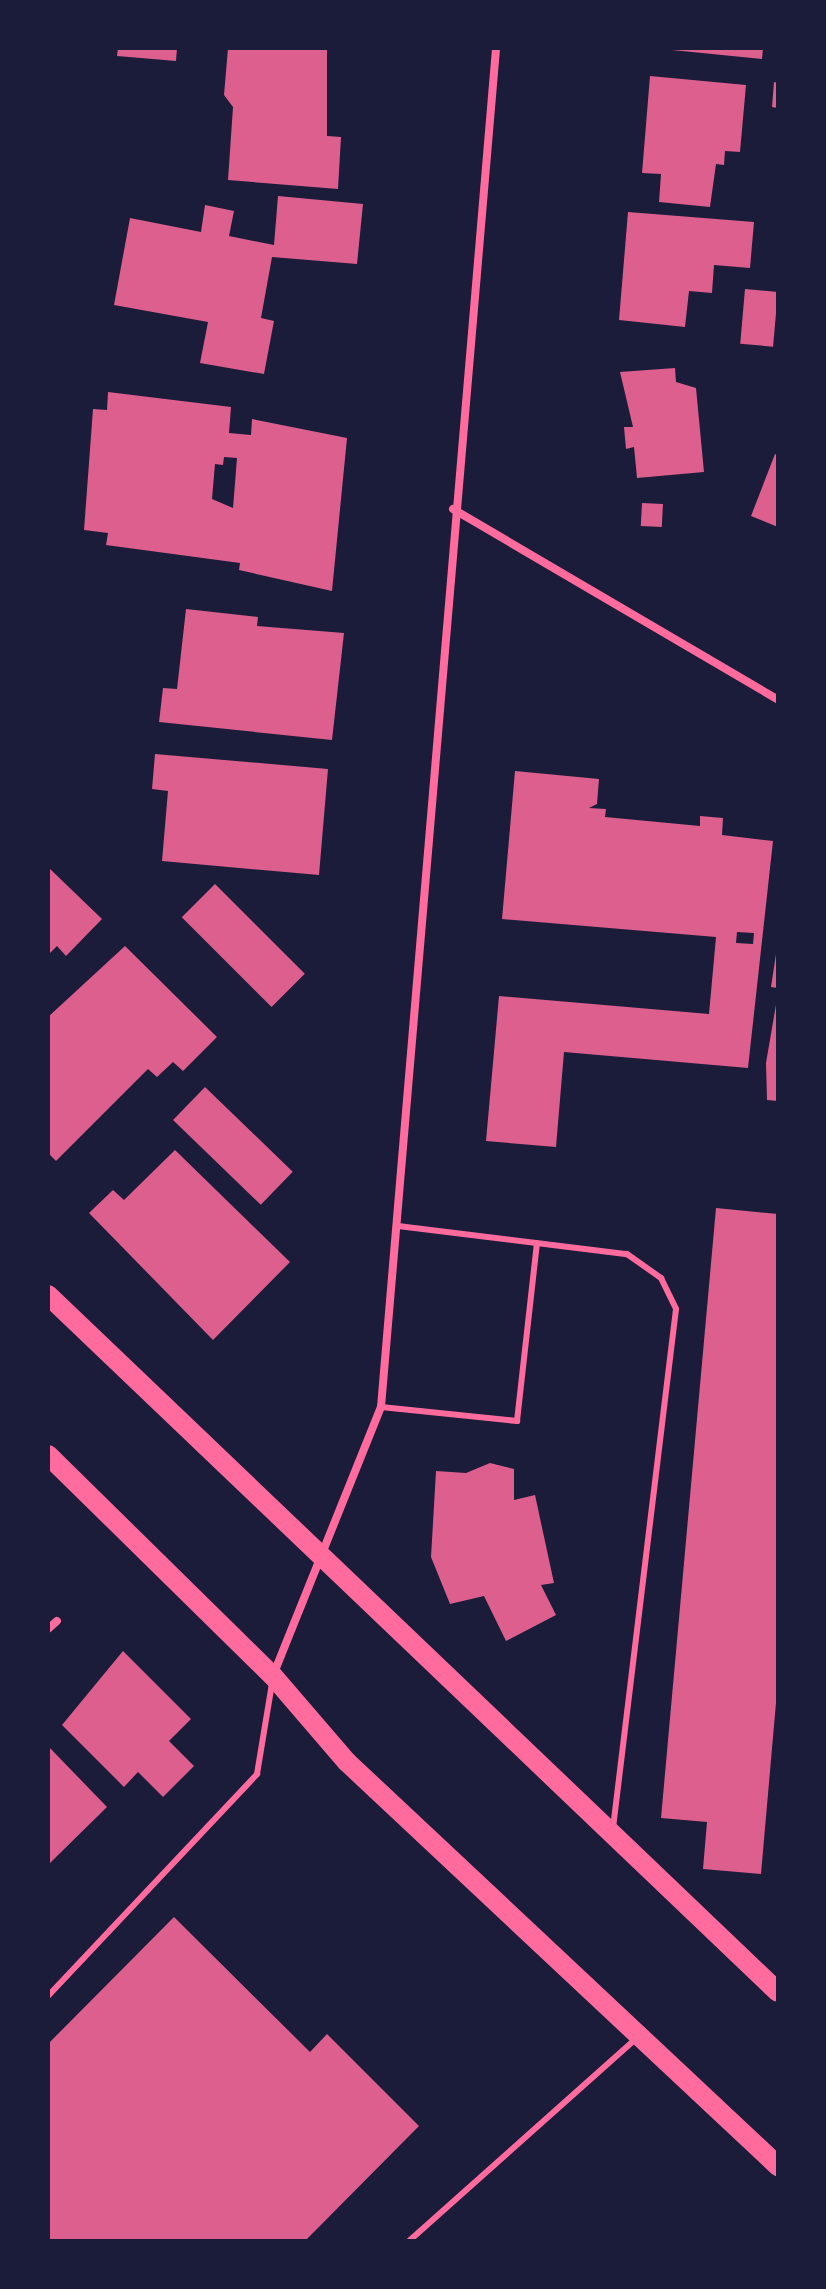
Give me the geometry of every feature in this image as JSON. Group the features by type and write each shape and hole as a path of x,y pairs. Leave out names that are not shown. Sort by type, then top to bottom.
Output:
{"main road":[{"path":"48,1295 778,1992"},
{"path":"48,1455 273,1676 347,1762 778,2166"}],"street":[{"path":"273,1676 324,1560 381,1407 398,1226 453,509 496,48"},
{"path":"453,509 778,700"},
{"path":"48,1629 57,1621"}],"lane":[{"path":"398,1226 627,1254 661,1278 676,1309 612,1835"},
{"path":"381,1407 517,1421 537,1243"},
{"path":"48,1996 257,1774 273,1676"},
{"path":"409,2241 640,2036"}],"building":[{"path":"118,48 177,48 176,61 117,56"},
{"path":"228,48 327,48 327,136 341,137 338,189 228,180 233,107 224,95"},
{"path":"652,48 763,48 762,59"},
{"path":"650,76 746,85 740,152 725,151 724,165 716,164 710,207 659,202 661,174 642,173"},
{"path":"774,82 778,83 778,108 772,107"},
{"path":"278,196 363,204 357,264 272,257 261,318 274,321 264,374 200,363 208,322 114,305 130,218 201,232 205,205 234,211 229,236 274,245"},
{"path":"628,212 754,222 750,268 714,265 712,293 689,291 685,327 619,320"},
{"path":"745,289 778,292 773,347 740,344"},
{"path":"675,368 676,382 696,388 704,472 637,478 634,447 626,449 624,427 633,427 620,372"},
{"path":"108,392 231,407 229,433 251,435 252,419 347,438 332,591 239,570 240,563 106,545 108,533 84,530 93,409 107,410","holes":["224,457 237,458 233,508 212,499 215,464 223,465"]},
{"path":"775,454 778,455 778,527 751,516"},
{"path":"642,503 663,504 662,527 641,526"},
{"path":"186,609 258,617 257,626 344,633 332,740 159,722 163,688 177,689"},
{"path":"155,754 328,769 319,875 162,861 168,791 152,789"},
{"path":"515,771 599,779 597,804 589,808 606,809 605,817 700,826 700,816 723,818 722,835 773,841 748,1068 564,1052 556,1147 486,1141 499,996 709,1014 716,937 502,919","holes":["737,932 754,933 753,944 736,943"]},
{"path":"48,867 102,919 66,956 57,946 48,955"},
{"path":"215,884 305,974 272,1007 182,917"},
{"path":"125,946 217,1037 183,1071 173,1062 157,1077 148,1069 56,1161 48,1153 48,1017"},
{"path":"778,954 778,988 771,987"},
{"path":"778,993 778,1101 767,1100 766,1063"},
{"path":"205,1087 293,1172 261,1205 173,1120"},
{"path":"175,1150 290,1262 213,1340 89,1213 113,1190 124,1200"},
{"path":"716,1208 778,1214 778,1680 761,1874 703,1869 707,1822 661,1818"},
{"path":"490,1463 514,1469 514,1500 535,1495 554,1583 541,1585 556,1615 506,1641 484,1596 450,1604 431,1557 436,1471 466,1473"},
{"path":"123,1651 191,1719 169,1741 194,1766 163,1797 138,1772 124,1787 62,1725"},
{"path":"48,1746 107,1807 48,1865"},
{"path":"174,1917 310,2052 327,2034 419,2126 305,2241 48,2241 48,2044"}]}
